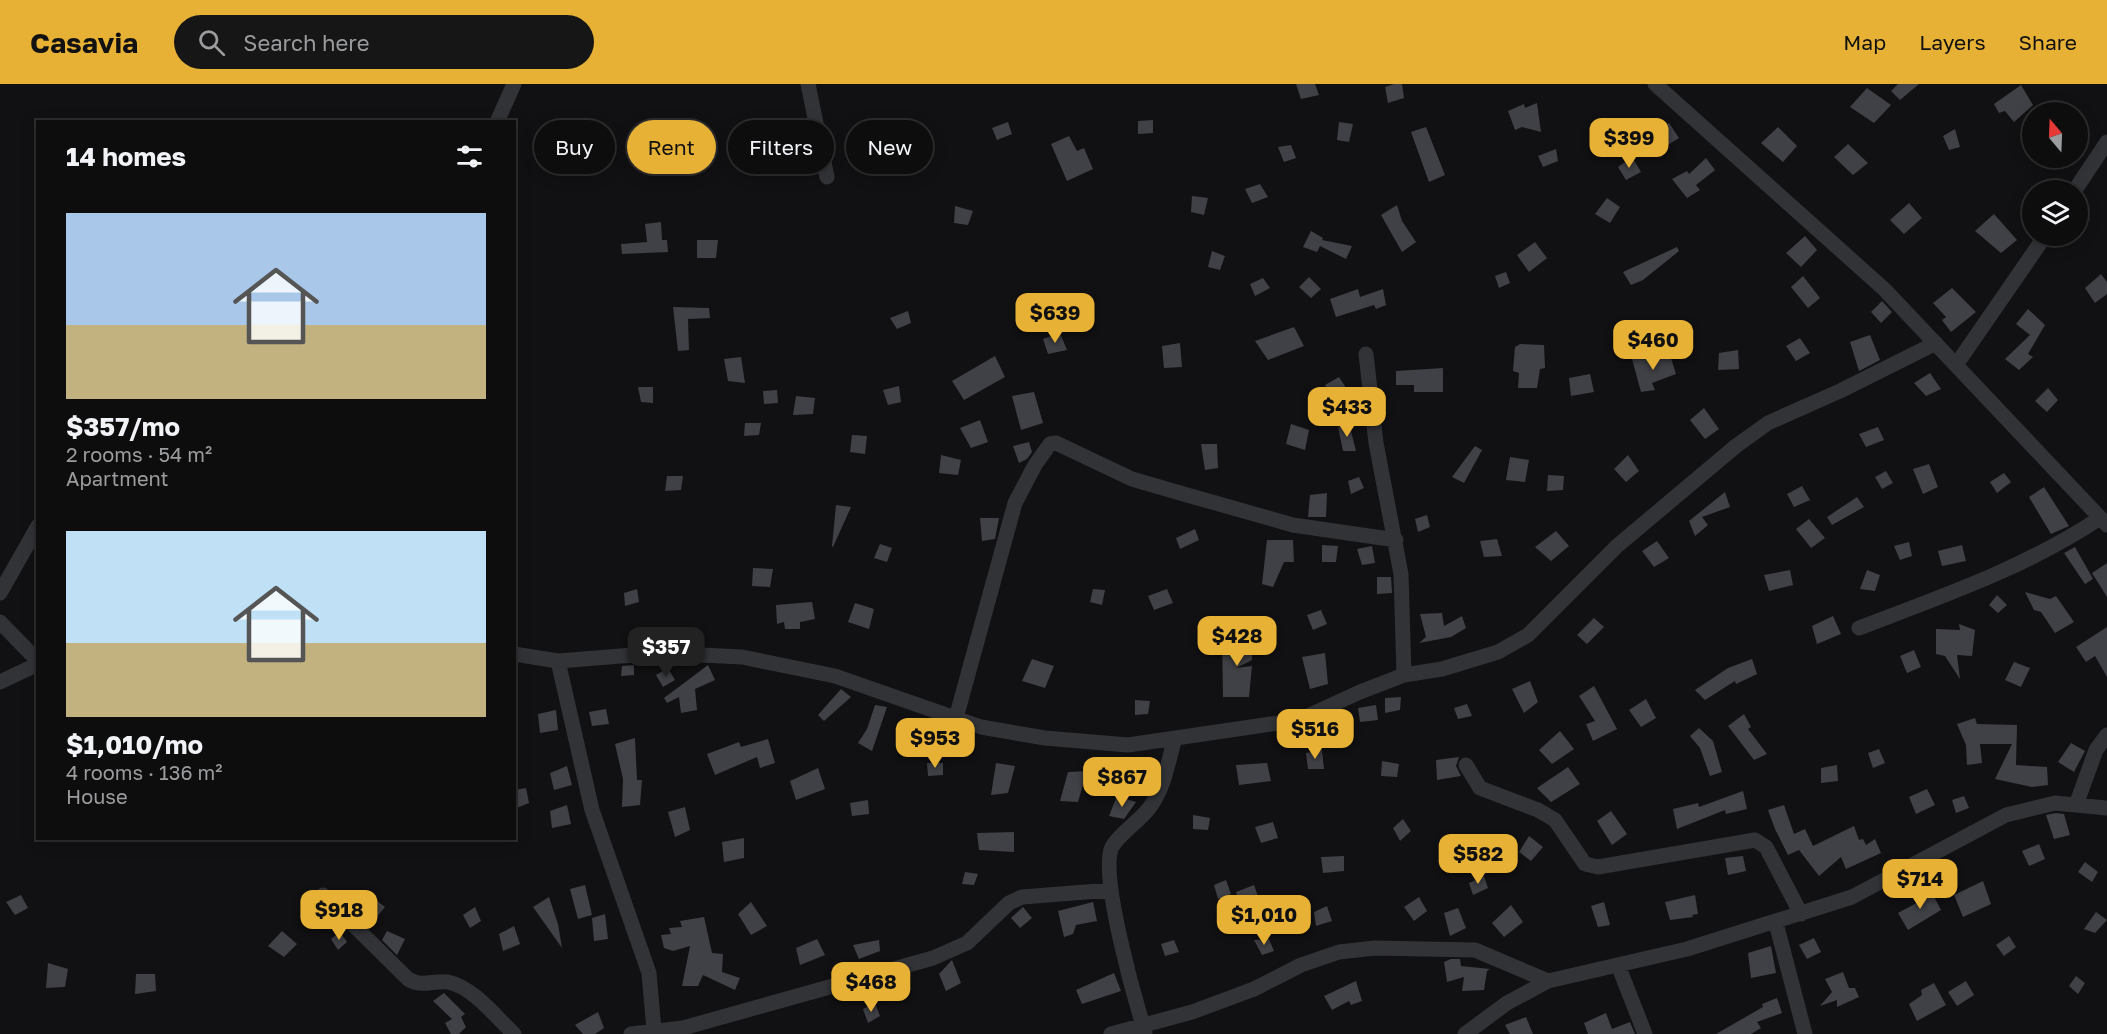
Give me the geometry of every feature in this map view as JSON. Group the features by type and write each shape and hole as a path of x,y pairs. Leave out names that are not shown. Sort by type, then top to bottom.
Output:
{"street":[{"path":"498,120 514,84"},
{"path":"808,84 827,177"},
{"path":"1655,84 1884,289 2103,522 2000,573 1859,628"},
{"path":"2082,180 2107,142"},
{"path":"1956,365 2038,246"},
{"path":"516,654 558,661 659,653 742,657 835,676 981,727 1045,738 1128,745 1299,720 1404,675 1442,669 1498,652 1528,635 1617,546 1736,446 1767,423 1840,392 1936,343"},
{"path":"1366,354 1376,443 1401,574 1404,675"},
{"path":"956,718 1014,503 1050,444 1056,443 1132,479 1271,519 1293,525 1396,540"},
{"path":"0,593 36,530"},
{"path":"0,622 36,660"},
{"path":"558,661 592,810 649,973 654,1030"},
{"path":"0,682 36,663"},
{"path":"2076,805 2096,750 2107,735"},
{"path":"1144,1029 1111,890 1109,863 1112,847 1149,808 1160,792 1175,738"},
{"path":"1466,765 1480,788 1538,810 1555,820 1585,864 1598,867 1755,840 1766,847 1801,914"},
{"path":"1465,1034 1507,1003 1548,981 1688,949 1776,923 1852,897 2006,815 2055,802 2107,808"},
{"path":"632,1034 683,1028 933,958 967,943 1009,903 1022,897 1111,890"},
{"path":"323,895 408,979 417,984 446,982 462,987 514,1034"},
{"path":"1776,923 1805,1034"},
{"path":"1111,1034 1144,1029 1254,989 1301,965 1348,951 1375,948 1475,950 1548,981"},
{"path":"1618,965 1645,1034"}],"building":[{"path":"1296,84 1315,84 1319,95 1301,99"},
{"path":"1402,84 1404,98 1388,103 1385,87"},
{"path":"1898,84 1919,84 1900,100 1891,91"},
{"path":"2021,85 2031,102 2022,102 2022,115 2014,122 2005,111 1999,113 1994,104"},
{"path":"1867,88 1891,105 1874,123 1850,107"},
{"path":"1537,103 1541,132 1522,127 1515,130 1508,111 1524,104 1525,108"},
{"path":"1153,120 1153,133 1138,134 1138,121"},
{"path":"1008,122 1012,134 997,140 992,128"},
{"path":"1339,122 1353,124 1349,142 1337,140"},
{"path":"1669,123 1679,138 1658,151 1648,138"},
{"path":"1426,127 1445,175 1429,182 1411,132"},
{"path":"1778,127 1797,146 1783,162 1761,143"},
{"path":"1955,129 1960,147 1949,150 1943,136"},
{"path":"1069,136 1077,151 1084,148 1093,169 1067,181 1051,144"},
{"path":"1848,144 1868,163 1853,175 1834,157"},
{"path":"1291,145 1296,158 1284,162 1278,147"},
{"path":"1556,149 1558,161 1543,167 1538,156"},
{"path":"1632,157 1641,172 1626,180 1618,167"},
{"path":"1706,158 1715,170 1696,185 1700,190 1687,198 1672,179 1687,171 1689,174"},
{"path":"1260,184 1268,197 1252,203 1245,189"},
{"path":"1192,196 1208,198 1204,215 1191,212"},
{"path":"1607,198 1620,207 1610,223 1595,214"},
{"path":"1909,203 1922,218 1904,234 1890,220"},
{"path":"1397,205 1402,221 1416,242 1402,252 1381,215"},
{"path":"955,206 973,211 968,225 954,223"},
{"path":"1994,214 2017,240 2001,253 1975,231"},
{"path":"661,222 662,240 667,240 668,252 622,254 621,244 647,242 645,224"},
{"path":"1311,231 1323,238 1322,240 1352,246 1346,259 1320,246 1317,252 1303,247"},
{"path":"1805,236 1817,250 1801,267 1786,253"},
{"path":"697,240 718,240 716,258 697,258"},
{"path":"1535,242 1547,258 1529,272 1517,255"},
{"path":"1677,247 1679,251 1643,280 1631,285 1623,272"},
{"path":"1212,251 1225,256 1220,270 1208,267"},
{"path":"1506,272 1510,283 1499,288 1495,276"},
{"path":"2101,274 2107,282 2107,294 2095,303 2085,288"},
{"path":"1803,276 1820,298 1808,308 1791,287"},
{"path":"1309,277 1321,289 1311,298 1299,287"},
{"path":"1263,278 1270,288 1255,296 1250,284"},
{"path":"1952,288 1976,312 1951,332 1942,320 1946,317 1933,303"},
{"path":"1358,289 1360,297 1383,289 1386,305 1376,309 1374,305 1336,317 1330,299"},
{"path":"1882,301 1892,312 1881,323 1871,312"},
{"path":"673,307 709,308 710,318 688,319 689,350 678,351"},
{"path":"2028,309 2045,325 2028,354 2033,357 2019,370 2005,359 2030,335 2016,324"},
{"path":"908,311 911,323 897,329 890,318"},
{"path":"1294,327 1304,346 1268,360 1255,341"},
{"path":"1060,333 1067,350 1048,354 1043,339"},
{"path":"1870,335 1880,360 1859,371 1850,342"},
{"path":"1800,338 1810,353 1796,361 1786,346"},
{"path":"1180,343 1182,367 1164,368 1162,346"},
{"path":"1520,344 1544,345 1545,368 1540,369 1537,388 1518,388 1519,373 1513,371 1515,347"},
{"path":"1738,350 1739,369 1718,370 1719,353"},
{"path":"1670,355 1676,374 1652,383 1655,390 1641,392 1632,359 1646,356 1650,360"},
{"path":"995,356 1005,377 964,400 952,381"},
{"path":"741,357 745,383 728,381 724,359"},
{"path":"1443,368 1443,392 1414,392 1414,385 1396,385 1396,371"},
{"path":"1930,373 1941,389 1926,396 1914,383"},
{"path":"1590,374 1594,392 1571,396 1569,378"},
{"path":"1339,377 1348,391 1334,399 1325,385"},
{"path":"899,386 901,402 888,405 883,390"},
{"path":"638,387 653,387 653,403 641,402"},
{"path":"2048,388 2058,400 2047,412 2035,401"},
{"path":"777,390 778,403 764,404 763,391"},
{"path":"1034,392 1043,423 1021,430 1012,396"},
{"path":"796,396 815,398 813,414 793,415"},
{"path":"1704,408 1719,429 1705,439 1690,420"},
{"path":"980,420 988,442 971,448 960,428"},
{"path":"745,423 761,423 759,435 744,436"},
{"path":"1349,423 1356,451 1343,451 1338,427"},
{"path":"1291,424 1309,430 1305,450 1286,444"},
{"path":"1878,427 1884,440 1866,447 1859,434"},
{"path":"852,435 867,436 865,454 850,452"},
{"path":"1029,442 1032,452 1027,459 1019,463 1013,446"},
{"path":"1201,444 1217,444 1218,468 1205,470"},
{"path":"1475,446 1482,450 1464,483 1452,477"},
{"path":"941,455 961,460 958,475 939,473"},
{"path":"1628,455 1639,471 1626,482 1614,469"},
{"path":"1510,457 1529,460 1525,482 1506,480"},
{"path":"1929,464 1938,487 1923,494 1913,469"},
{"path":"1886,471 1893,483 1882,489 1875,477"},
{"path":"2004,473 2011,482 1997,493 1990,482"},
{"path":"1548,475 1564,476 1563,490 1547,491"},
{"path":"667,476 683,476 681,490 665,491"},
{"path":"1359,477 1364,488 1351,494 1348,481"},
{"path":"1802,486 1810,500 1794,507 1787,494"},
{"path":"2044,487 2069,526 2051,534 2029,497"},
{"path":"1725,492 1730,507 1702,517 1708,525 1695,536 1689,521"},
{"path":"1327,493 1326,517 1308,517 1310,495"},
{"path":"1857,497 1864,507 1832,525 1827,517"},
{"path":"836,505 851,507 833,547 832,546"},
{"path":"1427,515 1430,527 1418,532 1415,519"},
{"path":"980,518 999,518 995,539 982,541"},
{"path":"1809,519 1825,538 1811,548 1796,529"},
{"path":"1195,529 1199,540 1180,549 1176,538"},
{"path":"1556,531 1569,546 1551,561 1535,547"},
{"path":"1497,539 1502,556 1484,557 1480,541"},
{"path":"1267,540 1293,540 1294,562 1284,562 1273,587 1262,584"},
{"path":"1657,541 1669,558 1654,567 1642,551"},
{"path":"1909,542 1912,556 1900,560 1894,546"},
{"path":"880,544 892,548 887,562 874,558"},
{"path":"1322,545 1338,546 1336,562 1322,562"},
{"path":"1962,545 1966,561 1942,566 1938,551"},
{"path":"1372,546 1375,563 1362,565 1357,549"},
{"path":"2075,547 2093,579 2085,584 2064,553"},
{"path":"2107,563 2107,597 2092,573"},
{"path":"753,568 773,569 770,587 752,586"},
{"path":"1790,570 1793,585 1769,591 1764,575"},
{"path":"1867,570 1880,575 1875,591 1860,589"},
{"path":"1377,577 1391,577 1392,593 1377,594"},
{"path":"637,589 639,602 625,606 624,593"},
{"path":"1093,589 1105,590 1102,605 1090,602"},
{"path":"1167,589 1173,603 1154,610 1148,596"},
{"path":"2025,592 2050,599 2056,596 2074,622 2055,633 2041,612 2034,610"},
{"path":"1997,595 2007,605 1998,613 1989,605"},
{"path":"812,602 815,619 800,622 800,629 785,629 784,622 777,624 776,605"},
{"path":"855,603 874,609 869,629 848,622"},
{"path":"1321,610 1327,624 1313,630 1307,615"},
{"path":"1442,613 1444,626 1462,616 1466,628 1451,637 1419,643 1426,637 1420,614"},
{"path":"1833,616 1841,634 1817,644 1812,626"},
{"path":"1594,618 1604,627 1587,644 1577,635"},
{"path":"1959,624 1975,630 1972,656 1957,655 1960,679 1945,656 1936,654 1936,629 1960,630"},
{"path":"2107,627 2107,677 2095,656 2086,662 2076,647"},
{"path":"1225,636 1227,640 1253,638 1252,660 1236,668 1252,666 1249,697 1223,697 1222,637"},
{"path":"1914,650 1921,667 1907,673 1900,656"},
{"path":"1325,653 1328,684 1310,689 1302,657"},
{"path":"1032,659 1054,666 1045,688 1022,681"},
{"path":"1752,659 1757,674 1736,684 1735,681 1705,700 1695,690 1728,668"},
{"path":"2014,662 2030,668 2021,687 2005,680"},
{"path":"634,665 634,675 621,676 622,666"},
{"path":"708,665 715,680 695,689 697,710 681,713 679,697 667,703 664,698"},
{"path":"668,668 675,680 663,687 656,675"},
{"path":"1530,681 1538,702 1524,713 1512,689"},
{"path":"1594,686 1617,729 1593,741 1586,724 1595,721 1579,696"},
{"path":"841,689 851,697 824,721 818,715"},
{"path":"1401,697 1400,710 1385,713 1385,698"},
{"path":"1646,699 1656,718 1641,727 1629,710"},
{"path":"1135,700 1150,701 1148,714 1135,715"},
{"path":"1467,704 1472,716 1458,719 1454,708"},
{"path":"875,705 887,707 872,751 858,743 867,729"},
{"path":"1376,705 1378,720 1360,722 1358,708"},
{"path":"606,709 609,724 592,726 589,712"},
{"path":"556,710 558,730 540,733 538,714"},
{"path":"1744,714 1751,727 1748,729 1767,754 1754,760 1728,726"},
{"path":"1975,718 1977,724 2017,725 2016,765 2047,767 2048,785 2032,787 1995,779 2012,744 1980,744 1982,763 1967,765 1966,745 1957,724"},
{"path":"1699,728 1713,741 1722,772 1710,776 1700,748 1690,736"},
{"path":"1560,731 1574,749 1552,764 1539,750"},
{"path":"635,738 637,780 642,780 640,805 622,807 623,779 615,744"},
{"path":"768,739 775,763 760,768 757,757 715,775 707,754 739,742 741,747"},
{"path":"2071,743 2085,751 2074,772 2058,762"},
{"path":"1879,749 1885,763 1873,768 1868,753"},
{"path":"1322,750 1324,769 1308,769 1306,753"},
{"path":"1459,757 1456,766 1461,776 1437,780 1436,760"},
{"path":"1382,761 1399,764 1397,777 1381,776"},
{"path":"927,763 943,763 943,775 928,776"},
{"path":"996,763 1015,766 1008,793 991,795"},
{"path":"1267,763 1271,781 1239,785 1236,765"},
{"path":"1837,765 1838,781 1821,783 1821,768"},
{"path":"567,766 572,785 554,790 550,773"},
{"path":"1568,767 1580,784 1551,802 1537,788"},
{"path":"818,768 825,789 796,800 790,781"},
{"path":"1087,771 1078,802 1060,801 1068,772"},
{"path":"526,788 529,803 516,808 516,790"},
{"path":"1927,789 1935,805 1916,814 1909,797"},
{"path":"1743,791 1747,809 1726,814 1725,810 1677,829 1673,809 1698,803 1699,807"},
{"path":"1117,796 1136,802 1124,819 1109,816"},
{"path":"1964,796 1969,808 1956,813 1952,800"},
{"path":"868,800 869,814 852,816 850,803"},
{"path":"567,805 571,824 552,828 550,811"},
{"path":"1784,805 1794,834 1805,829 1813,846 1854,826 1859,840 1863,839 1866,845 1875,839 1881,853 1846,869 1841,857 1819,876 1799,850 1788,855 1775,829 1768,810"},
{"path":"685,807 690,830 675,837 668,812"},
{"path":"1611,811 1627,834 1612,845 1597,821"},
{"path":"2064,814 2070,835 2054,839 2046,815"},
{"path":"1193,815 1210,818 1208,830 1193,829"},
{"path":"1403,819 1411,831 1400,841 1393,828"},
{"path":"1273,822 1278,838 1261,843 1255,827"},
{"path":"1014,832 1014,852 979,850 977,833"},
{"path":"1529,836 1543,847 1531,861 1519,852"},
{"path":"744,838 744,858 724,862 722,842"},
{"path":"2039,844 2045,859 2029,866 2022,851"},
{"path":"1344,856 1344,871 1323,873 1321,857"},
{"path":"1743,856 1746,871 1728,875 1725,858"},
{"path":"2085,862 2098,872 2092,882 2078,872"},
{"path":"965,872 978,874 974,885 962,884"},
{"path":"1484,876 1488,888 1473,895 1469,883"},
{"path":"1226,880 1231,894 1218,899 1214,885"},
{"path":"1983,881 1991,904 1963,917 1954,895"},
{"path":"585,885 592,915 578,919 570,889"},
{"path":"1254,885 1261,905 1240,909 1236,892"},
{"path":"1930,889 1941,910 1908,930 1898,913 1922,900 1919,894"},
{"path":"368,894 385,907 369,926 354,912"},
{"path":"21,895 28,908 15,915 6,902"},
{"path":"1695,895 1698,914 1692,915 1693,917 1670,920 1665,902"},
{"path":"549,897 558,924 562,948 533,907"},
{"path":"1419,897 1427,911 1414,921 1404,907"},
{"path":"751,902 767,926 751,935 738,914"},
{"path":"1093,902 1097,921 1076,925 1073,934 1064,937 1058,911"},
{"path":"1604,902 1610,925 1598,927 1591,906"},
{"path":"1511,905 1523,922 1504,937 1492,923"},
{"path":"1327,906 1332,921 1316,926 1314,912"},
{"path":"475,907 481,921 470,928 463,915"},
{"path":"1023,907 1032,918 1020,928 1011,918"},
{"path":"1458,908 1466,928 1450,936 1444,913"},
{"path":"2096,912 2107,920 2095,933 2084,929"},
{"path":"605,914 608,939 594,941 592,918"},
{"path":"704,917 712,953 723,954 722,972 740,978 735,990 703,975 698,986 682,986 690,946 673,951 664,948 661,935 671,934 669,928 682,927 680,921"},
{"path":"514,926 520,944 503,951 499,934"},
{"path":"282,931 297,944 284,957 268,946"},
{"path":"387,931 405,939 397,955 382,940"},
{"path":"340,932 347,942 338,950 331,939"},
{"path":"2009,936 2016,947 2004,956 1996,945"},
{"path":"1814,938 1821,952 1807,959 1799,945"},
{"path":"817,939 825,955 800,965 796,948"},
{"path":"1269,939 1274,951 1262,955 1254,940"},
{"path":"879,940 880,951 859,959 853,945"},
{"path":"1174,940 1179,952 1165,956 1161,944"},
{"path":"1771,946 1776,973 1751,978 1748,953"},
{"path":"1460,959 1461,966 1490,969 1487,971 1484,990 1462,991 1464,977 1447,982 1444,962"},
{"path":"952,960 961,983 946,991 939,974"},
{"path":"48,963 68,969 65,987 46,988"},
{"path":"1843,972 1849,988 1855,988 1859,997 1837,1007 1837,1000 1820,1006 1832,992 1825,979"},
{"path":"1114,973 1121,991 1082,1004 1076,990"},
{"path":"136,974 155,974 156,991 135,994"},
{"path":"2076,976 2085,983 2078,994 2069,986"},
{"path":"1356,981 1362,1001 1351,1005 1349,1001 1332,1010 1324,996"},
{"path":"1966,981 1974,995 1957,1006 1948,992"},
{"path":"1934,983 1946,1005 1917,1021 1909,1004 1922,995 1921,990"},
{"path":"444,993 465,1014 461,1017 466,1027 459,1034 451,1034 445,1023 452,1019 433,1001"},
{"path":"1777,998 1782,1013 1757,1022 1761,1028 1751,1034 1716,1034 1763,1007 1762,1004"},
{"path":"875,1003 880,1016 868,1023 863,1009"},
{"path":"598,1012 604,1028 595,1034 583,1034 575,1025"},
{"path":"1606,1013 1612,1029 1630,1022 1635,1034 1588,1034 1584,1023"},
{"path":"1526,1017 1533,1034 1510,1034 1505,1025"}]}
